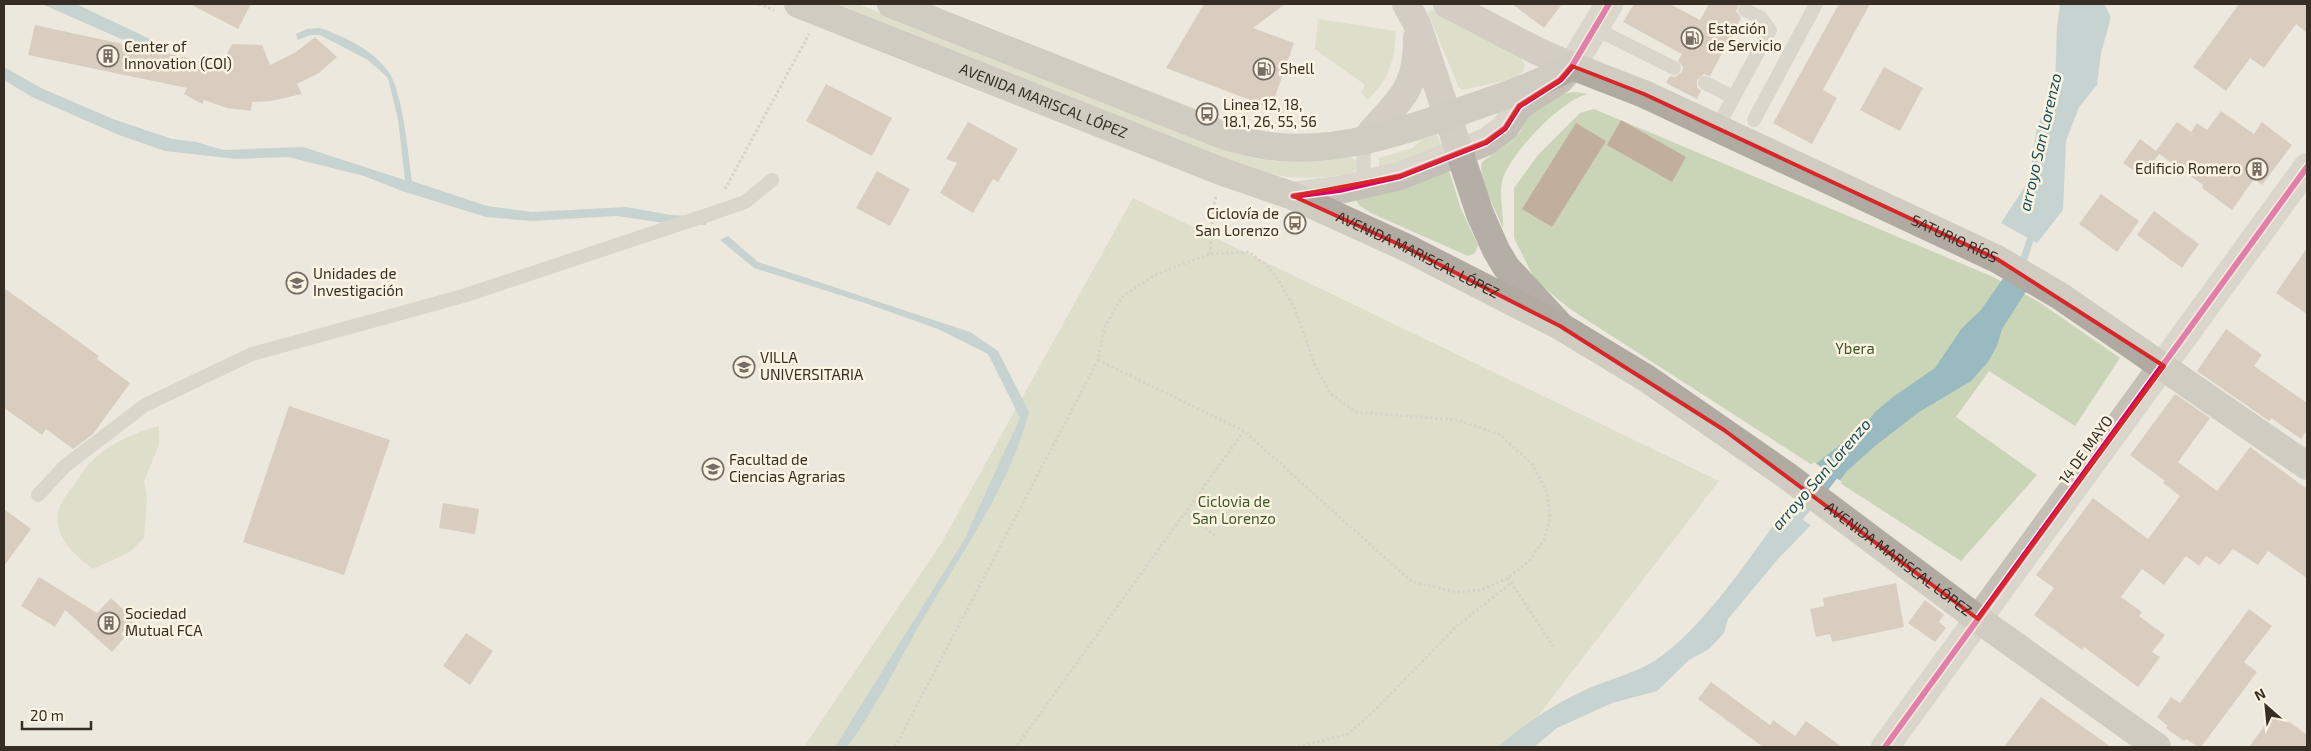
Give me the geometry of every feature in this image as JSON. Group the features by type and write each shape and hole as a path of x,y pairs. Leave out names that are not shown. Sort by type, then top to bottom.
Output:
{"highway":[{"path":"891,4 1225,136 1269,146 1304,147 1364,141 1448,116 1525,88 1572,66"},
{"name":"AVENIDA MARISCAL LÓPEZ","path":"787,8 1224,172 1293,196 1408,248 1560,326 1654,383 1786,474 1978,619 2157,747"},
{"name":"SATURIO RÍOS","path":"1572,66 1644,94 1997,259 2060,296 2307,466"}],"main road":[{"path":"1447,4 1537,52 1572,66"},
{"path":"1364,141 1380,120 1396,107 1407,90 1417,62 1412,14"},
{"path":"1412,14 1480,214 1496,250 1506,267 1560,326"}],"street":[{"path":"1293,196 1400,176 1460,153 1500,134 1519,106 1560,80 1572,66 1609,4"},
{"name":"14 DE MAYO","path":"1885,747 2307,167"}],"lane":[{"path":"1754,120 1816,4"},
{"path":"1717,128 1770,30 1760,17 1745,10"},
{"path":"1594,28 1674,68"},
{"path":"1706,83 1733,97"},
{"path":"1364,141 1364,184"},
{"path":"38,495 65,466 145,405 252,354 463,296 713,213 745,202 772,180"}],"path":[{"path":"759,4 787,8"},
{"path":"713,213 813,27"},
{"path":"1210,254 1213,209 1224,172"},
{"path":"896,747 1098,360 1104,326 1122,296 1157,274 1210,254 1249,252 1266,265 1278,279 1295,309 1315,366 1331,394 1356,412 1458,420 1499,434 1532,464 1547,492 1550,518 1544,540 1529,561 1508,578 1481,590 1456,592 1412,582 1244,431 1098,360"},
{"path":"1016,747 1244,431"},
{"path":"1185,513 1216,536"},
{"path":"1508,578 1553,646"},
{"path":"1298,747 1348,734 1374,711 1457,626 1511,582"}],"highlighted area":[{"path":"1572,66 1644,94 1997,259 2164,366 1978,619 1724,430 1560,326 1407,248 1293,196 1400,176 1486,142 1505,128 1519,106 1560,80"}],"green space":[{"path":"834,4 858,4 1129,112 1256,159 1285,162 1348,156 1358,161 1358,168 1353,172 1334,176 1298,178 1281,176 1248,167"},
{"path":"1432,10 1520,57 1525,65 1523,72 1512,79 1462,90 1458,86 1428,13"},
{"path":"1318,19 1396,31 1390,68 1381,84 1368,100 1361,93 1365,85 1315,49"},
{"path":"1575,92 1588,94 1577,98 1552,116 1539,128 1508,167 1503,178 1501,190 1503,228 1482,177 1482,162 1513,140 1520,132 1529,112 1561,94"},
{"name":"Ybera","path":"1594,109 1991,276 2039,302 2120,358 2075,426 1989,371 1956,417 2037,475 1961,561 1570,309 1535,280 1514,238 1514,188 1538,155 1580,113"},
{"path":"1437,134 1443,150 1381,168 1379,165 1379,158 1413,148 1422,139"},
{"path":"1449,171 1461,209 1478,245 1475,253 1468,256 1371,213 1359,205 1355,199"},
{"name":"Ciclovia de San Lorenzo","path":"1133,198 1719,481 1514,747 804,747 942,542"},
{"path":"159,426 159,445 144,481 147,499 144,538 130,552 93,569 71,550 63,538 57,519 61,504 86,468 98,456 123,440"}],"water":[{"path":"42,4 76,4 167,47 166,52 119,38"},
{"path":"2060,4 2104,4 2111,17 2101,53 2097,85 2079,107 2066,141 2063,210 2037,243 2001,223 2029,180 2037,127 2055,90 2057,26"},
{"path":"320,28 366,50 382,63 388,71 398,93 407,140 412,181 487,206 532,212 626,207 671,215 710,217 705,225 665,223 616,216 532,221 486,217 402,191 364,176 288,157 236,159 165,151 119,135 32,97 4,80 4,67 41,88 113,119 172,139 196,142 223,150 303,147 405,180 398,119 388,78 368,60 320,35 310,35 298,40 296,34 307,29"},
{"path":"728,236 758,262 970,332 998,351 1029,412 1010,466 984,518 924,617 878,700 847,747 835,747 964,540 1020,418 988,354 938,329 865,303 754,268 720,240"},
{"path":"2004,277 2027,290 2002,329 1997,346 1988,362 1971,381 1919,412 1875,446 1847,471 1837,484 1812,467 1865,425 1875,412 1893,397 1935,368 1962,328 1981,310"},
{"path":"1788,505 1813,523 1778,559 1728,619 1724,633 1709,649 1689,660 1657,691 1612,703 1557,728 1534,747 1497,747 1549,709 1592,687 1647,665 1674,646 1692,629 1727,588"}],"pier":[{"path":"1814,462 1842,482 1839,486 1836,487 1810,469"},
{"path":"1786,503 1790,503 1814,521 1815,525 1813,527 1784,506"}],"building":[{"path":"190,4 251,4 238,29"},
{"path":"1204,4 1285,4 1253,28 1294,43 1271,108 1166,68"},
{"path":"1512,4 1562,4 1544,28"},
{"name":"Estación de Servicio","path":"1634,4 1670,4 1700,20 1709,4 1739,4 1736,11 1741,18 1710,76 1704,74 1697,80 1697,87 1701,91 1697,99 1666,83 1670,76 1675,77 1682,72 1683,67 1678,61 1682,54 1623,22"},
{"path":"1839,4 1870,4 1823,90 1837,98 1812,144 1773,123"},
{"path":"2239,4 2307,4 2307,33 2296,24 2264,68 2250,58 2226,91 2193,67"},
{"path":"35,25 201,61 204,55 222,63 232,44 262,45 270,65 296,52 315,37 337,57 319,73 297,84 302,94 271,101 252,102 251,111 227,108 204,100 202,104 184,94 187,88 28,55"},
{"path":"1884,67 1923,88 1900,131 1860,110"},
{"path":"826,84 892,118 872,156 806,121"},
{"path":"2221,111 2254,134 2262,122 2292,145 2262,185 2254,179 2232,210 2202,188 2203,185 2159,154 2143,177 2123,163 2140,139 2156,151 2177,122 2191,132 2197,123 2207,130"},
{"path":"1621,120 1686,157 1672,182 1607,145"},
{"path":"968,122 1018,149 998,182 993,179 973,213 940,193 957,163 946,159"},
{"path":"1576,123 1606,141 1552,227 1522,209"},
{"path":"877,171 910,189 890,226 856,208"},
{"path":"2101,194 2139,221 2117,252 2079,224"},
{"path":"2154,211 2199,244 2182,268 2137,235"},
{"path":"2307,248 2307,314 2276,293"},
{"path":"4,288 99,356 97,359 130,383 93,434 73,449 46,429 42,435 4,408"},
{"path":"2226,329 2262,355 2254,366 2307,403 2307,430 2301,439 2271,418 2269,421 2197,371"},
{"path":"2175,394 2210,418 2178,462 2217,491 2250,447 2307,489 2307,578 2268,551 2258,565 2233,549 2220,565 2206,556 2199,566 2186,556 2164,585 2142,569 2121,597 2142,612 2139,616 2165,635 2152,652 2160,657 2138,687 2084,647 2082,650 2034,615 2054,588 2036,575 2093,498 2148,539 2180,496 2163,483 2165,481 2130,455"},
{"path":"289,406 390,440 344,575 243,542"},
{"path":"443,503 479,509 475,534 439,528"},
{"path":"4,509 31,529 4,566"},
{"path":"39,577 97,613 111,598 134,620 121,634 125,637 112,652 65,610 55,627 21,606"},
{"path":"1896,583 1904,627 1832,642 1830,634 1816,637 1810,609 1824,606 1823,598"},
{"path":"1925,600 1944,615 1939,622 1946,628 1935,642 1908,623"},
{"path":"2249,609 2272,626 2244,662 2257,672 2201,747 2186,739 2184,741 2166,728 2168,726 2157,717 2171,697 2180,703"},
{"path":"466,633 493,651 470,685 443,666"},
{"path":"1711,682 1770,725 1773,720 1795,736 1806,721 1842,747 1763,747 1698,699"},
{"path":"2041,697 2111,747 2004,747"},
{"path":"2275,711 2307,735 2307,747 2249,747"}],"waterway":[{"name":"arroyo San Lorenzo","path":"2021,268 2033,231"},
{"name":"arroyo San Lorenzo","path":"1821,493 1836,474"},
{"name":"arroyo San Lorenzo","path":"1796,522 1814,501"}],"cycle path":[{"path":"1293,196 1339,190 1400,176 1486,142 1505,128 1519,106 1560,80 1572,66 1609,4"},
{"path":"1885,747 2307,167"}],"place":[{"name":"Estación de Servicio","path":"1692,38"},
{"name":"Center of Innovation (COI)","path":"108,56"},
{"name":"Shell","path":"1264,69"},
{"name":"Linea 12, 18, 18.1, 26, 55, 56","path":"1207,114"},
{"name":"Edificio Romero","path":"2257,169"},
{"name":"Ciclovía de San Lorenzo","path":"1295,223"},
{"name":"Unidades de Investigación","path":"297,283"},
{"name":"VILLA UNIVERSITARIA","path":"744,367"},
{"name":"Facultad de Ciencias Agrarias","path":"713,469"},
{"name":"Sociedad Mutual FCA","path":"109,623"}]}
